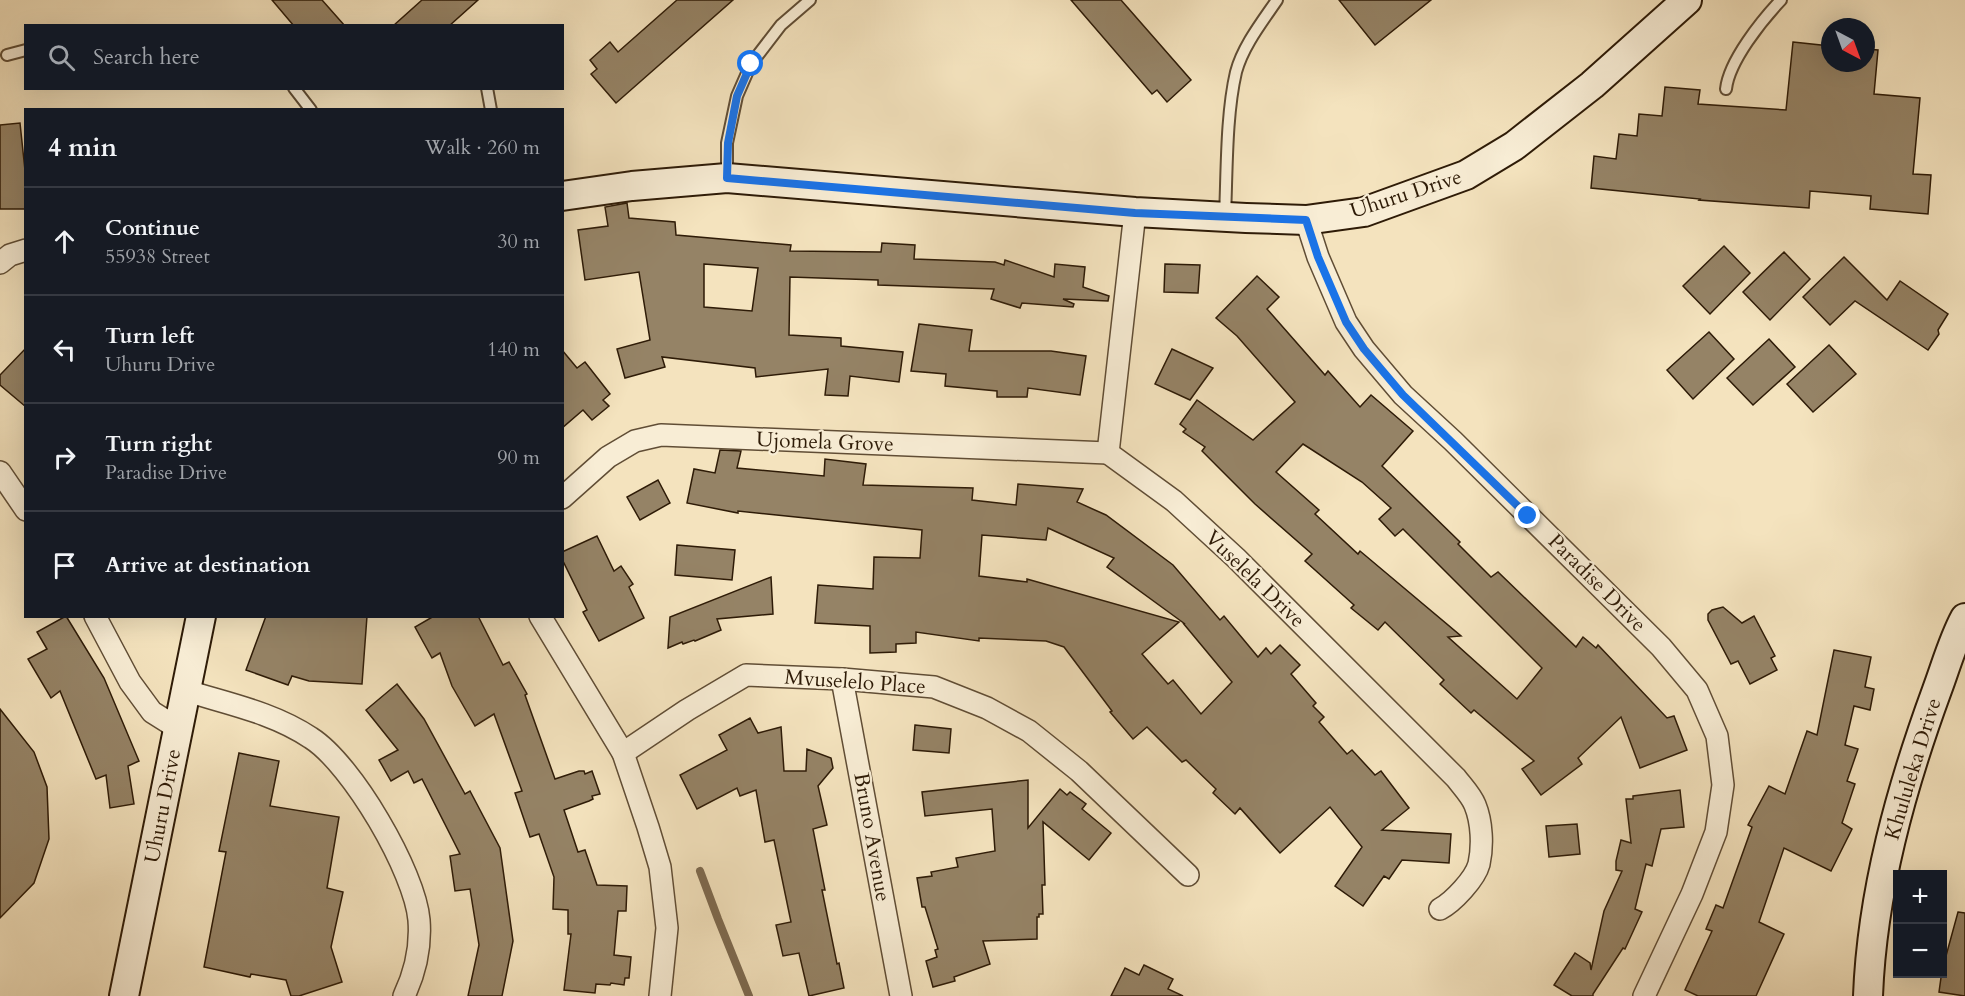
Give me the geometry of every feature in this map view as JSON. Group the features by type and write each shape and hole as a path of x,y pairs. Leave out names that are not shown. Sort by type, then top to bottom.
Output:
{"street":[{"name":"Uhuru Drive","path":"564,196 632,186 727,178 1135,213 1306,220 1364,212 1466,175 1514,146 1557,114 1687,0"},
{"path":"1108,453 1135,213"},
{"name":"Paradise Drive","path":"1306,220 1318,257 1346,322 1364,349 1403,395 1453,441 1661,647 1697,690 1717,736 1723,785 1716,832 1692,894 1644,996"},
{"path":"0,263 10,255 24,251"},
{"name":"Ujomela Grove","path":"564,496 608,457 634,441 661,435 1108,453"},
{"name":"Vuselela Drive","path":"1108,453 1174,501 1236,558 1456,778 1475,804 1481,833 1478,866 1461,893 1440,909"},
{"path":"0,472 24,507"},
{"path":"96,618 130,682 152,712 179,729"},
{"name":"Uhuru Drive","path":"124,996 201,618"},
{"path":"541,618 624,753 648,827 660,867 667,928 660,996"},
{"name":"Khululeka Drive","path":"1868,996 1869,969 1885,863 1918,743 1965,618"},
{"name":"Mvuselelo Place","path":"624,753 687,710 746,675 842,679 934,687 987,708 1029,731 1079,771 1188,875"},
{"name":"Bruno Avenue","path":"842,679 901,996"},
{"path":"187,691 273,717 312,738 342,766 378,818 413,892 419,920 418,947 412,978 404,996"}],"lane":[{"path":"727,178 728,143 737,96 751,64 781,25 810,0"},
{"path":"1225,216 1232,104 1237,71 1252,36 1277,0"},
{"path":"1726,89 1727,80 1746,44 1781,0"},
{"path":"7,55 24,51"},
{"path":"296,90 309,108"},
{"path":"487,90 491,108"}],"building":[{"path":"272,0 322,0 343,24 292,24"},
{"path":"422,0 478,0 451,24 395,24"},
{"path":"677,0 733,0 616,103 591,74 597,69 590,60 610,42 618,52"},
{"path":"1071,0 1121,0 1191,80 1167,102 1157,90 1152,94"},
{"path":"1339,0 1431,0 1375,45"},
{"path":"1793,42 1821,45 1821,72 1875,72 1875,50 1878,50 1874,94 1920,98 1913,174 1931,175 1928,214 1870,209 1871,196 1810,191 1809,208 1699,200 1591,188 1594,156 1616,159 1619,134 1637,136 1639,114 1662,116 1665,87 1700,90 1698,104 1786,110"},
{"path":"20,123 24,161 24,209 0,209 0,125"},
{"path":"627,203 629,218 675,222 676,235 791,245 790,251 881,252 882,243 915,245 914,259 995,262 1004,265 1005,260 1054,277 1055,264 1085,267 1083,287 1109,296 1108,301 1063,299 1074,304 1073,307 1022,303 1020,308 991,299 994,289 878,285 878,280 790,277 789,335 841,338 841,346 903,352 899,382 850,376 848,396 825,395 828,369 756,377 755,368 662,357 665,367 625,378 617,349 650,340 639,272 585,280 578,230 608,226 605,207","holes":["704,264 758,268 752,311 704,307"]},
{"path":"1724,246 1750,273 1710,314 1683,286"},
{"path":"1784,252 1810,279 1770,320 1743,292"},
{"path":"1844,257 1887,300 1900,281 1948,314 1938,330 1939,334 1928,350 1855,301 1830,325 1803,297"},
{"path":"1165,264 1200,265 1198,293 1164,292"},
{"path":"1257,276 1279,297 1267,309 1325,375 1328,371 1360,407 1371,395 1413,431 1382,466 1460,542 1458,544 1491,577 1498,572 1576,647 1583,637 1596,648 1598,645 1667,718 1674,716 1687,750 1640,768 1621,717 1578,758 1582,764 1541,795 1522,769 1534,761 1474,710 1471,713 1440,684 1444,680 1385,622 1378,630 1351,608 1354,605 1305,561 1312,554 1255,504 1202,451 1205,447 1183,432 1186,429 1180,424 1197,400 1253,440 1295,402 1237,336 1216,318","holes":["1303,444 1362,482 1391,508 1379,519 1395,536 1403,529 1542,668 1517,699 1448,637 1461,636 1360,551 1358,554 1315,514 1319,510 1276,472"]},
{"path":"919,324 972,330 969,351 1051,351 1086,356 1080,395 1028,388 1027,397 997,397 997,391 945,386 946,374 911,371"},
{"path":"1709,332 1734,359 1693,399 1667,370"},
{"path":"1769,339 1795,367 1753,405 1727,378"},
{"path":"1829,345 1856,374 1813,412 1787,384"},
{"path":"1172,349 1213,368 1190,400 1155,384"},
{"path":"24,350 24,405 0,385 0,375"},
{"path":"564,352 577,368 585,362 610,394 603,400 609,406 592,420 583,410 564,426"},
{"path":"720,450 741,451 737,468 824,476 825,459 866,464 863,485 973,488 972,500 1016,505 1018,484 1083,489 1077,502 1106,515 1173,565 1220,620 1224,616 1258,657 1266,648 1271,654 1280,645 1300,665 1291,674 1316,703 1313,706 1324,717 1319,722 1347,754 1352,750 1375,775 1381,771 1409,808 1382,830 1451,834 1449,863 1402,860 1389,879 1384,876 1363,906 1335,886 1362,847 1330,807 1280,853 1240,808 1235,814 1213,793 1216,789 1186,760 1182,762 1147,727 1133,739 1110,712 1112,711 1064,647 1046,641 979,638 979,641 916,632 916,643 896,644 896,652 870,653 870,626 815,623 818,585 873,589 874,557 920,558 922,530 738,511 738,513 687,503 694,469 715,473","holes":["1048,528 1114,558 1107,567 1185,624 1183,623 1232,682 1201,714 1173,680 1168,684 1142,654 1179,622 1027,579 1027,582 979,576 982,535 1046,540"]},
{"path":"658,480 670,503 640,520 627,497"},
{"path":"597,536 614,571 621,566 633,584 629,587 644,618 599,641 583,612 587,610 564,563 564,551"},
{"path":"677,545 735,550 732,580 675,575"},
{"path":"771,577 773,614 717,619 721,630 695,641 683,644 682,642 668,648 670,617"},
{"path":"1723,607 1742,623 1754,616 1775,656 1771,658 1777,670 1750,684 1738,661 1731,664 1708,620 1708,614 1712,610"},
{"path":"62,618 67,618 104,678 139,761 128,766 134,804 110,808 106,775 96,779 60,691 51,698 28,659 47,649 37,632"},
{"path":"265,618 367,618 362,684 309,681 292,676 288,685 246,670"},
{"path":"431,618 479,618 503,665 509,662 527,694 525,695 555,779 579,771 584,771 585,774 592,771 600,794 592,796 593,799 589,801 564,810 578,852 585,850 597,885 627,886 626,911 618,911 614,955 631,957 629,978 625,978 624,985 596,984 595,993 564,990 571,934 568,934 568,910 553,909 554,877 539,834 530,837 515,793 522,791 494,714 475,726 452,686 440,653 432,658 415,627"},
{"path":"1834,650 1871,657 1865,687 1874,689 1870,710 1854,706 1845,745 1858,749 1847,781 1855,784 1842,823 1852,829 1831,871 1784,848 1759,922 1784,934 1756,996 1698,996 1685,990 1712,931 1706,929 1716,905 1723,908 1752,827 1748,825 1769,786 1785,794 1807,731 1817,735"},
{"path":"397,684 424,719 465,794 470,791 500,848 513,941 502,996 468,996 479,945 470,889 455,891 450,856 460,854 422,779 414,783 408,771 391,781 379,760 398,750 366,710"},
{"path":"0,709 34,752 47,787 49,839 34,883 0,918"},
{"path":"750,718 758,733 781,727 784,771 806,771 807,749 831,758 833,768 818,786 827,825 813,829 825,890 822,890 844,988 809,996 799,953 783,956 776,925 791,922 774,840 765,842 756,790 740,796 737,788 697,809 680,775 727,750 719,735"},
{"path":"915,725 951,729 949,753 913,750"},
{"path":"239,753 279,761 270,806 339,817 327,888 343,892 331,947 342,982 299,996 291,996 286,980 251,974 250,977 204,967 226,852 219,851"},
{"path":"1028,780 1028,828 1060,789 1067,795 1070,792 1086,804 1082,809 1111,833 1089,860 1043,822 1045,885 1042,885 1043,914 1037,917 1037,939 983,941 990,964 954,977 955,981 933,987 926,961 937,957 935,950 938,949 925,907 922,907 917,878 932,876 931,872 958,867 956,858 995,851 992,809 925,816 922,792"},
{"path":"1680,790 1684,827 1661,829 1652,866 1646,864 1635,909 1642,912 1625,949 1623,948 1593,996 1572,996 1554,985 1575,953 1590,963 1591,970 1604,911 1622,871 1616,870 1621,840 1631,843 1626,799 1633,799 1633,796"},
{"path":"1577,824 1580,854 1549,857 1546,826"},
{"path":"1958,912 1965,913 1965,996 1939,992 1941,978 1947,978 1947,952"},
{"path":"1144,965 1173,979 1168,989 1183,996 1111,996 1125,968 1139,975"}],"waterway":[{"path":"700,871 749,996"}],"route":[{"path":"751,64 737,96 728,143 727,178 1135,213 1306,220 1318,257 1346,322 1364,349 1403,395 1528,516"}]}
